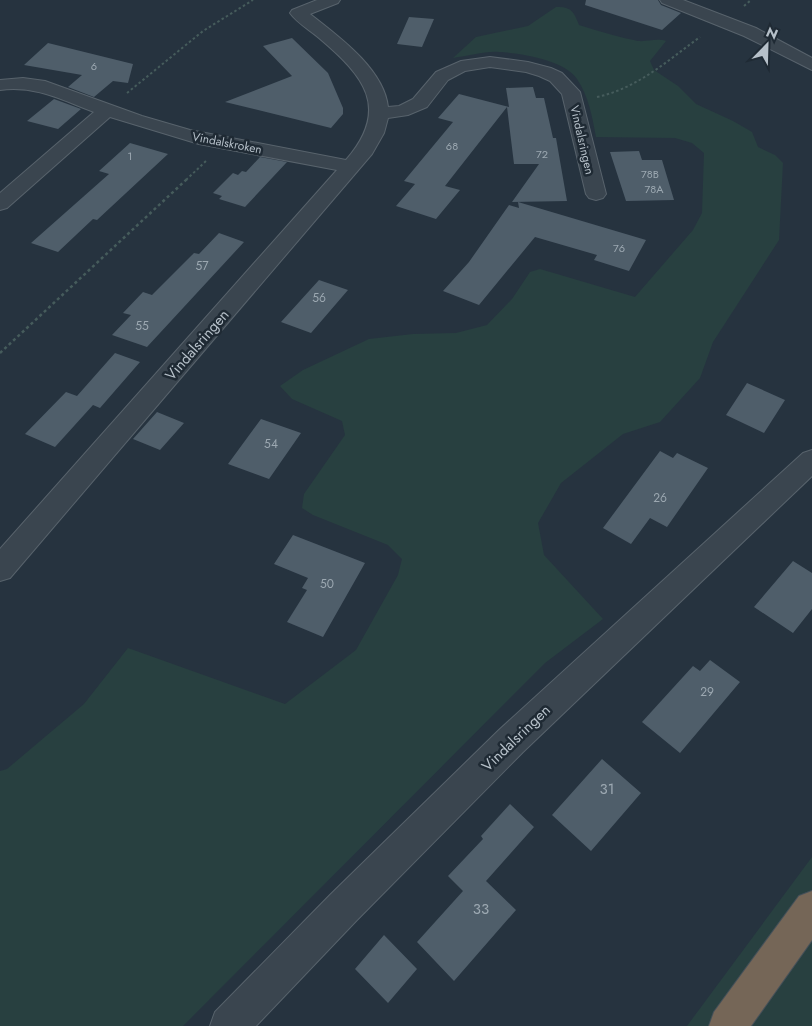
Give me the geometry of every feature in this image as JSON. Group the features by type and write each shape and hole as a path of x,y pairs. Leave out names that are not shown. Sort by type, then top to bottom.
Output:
{"highway":[{"path":"728,1026 812,909"}],"street":[{"path":"285,0 358,65 368,78 378,100 380,113"},
{"path":"298,13 332,0"},
{"path":"668,0 724,21 776,45 812,66"},
{"name":"Vindalsringen","path":"0,569 167,380 350,167 373,137 380,113 411,108 420,103 442,76 461,66 473,63 507,64 545,72 564,83 571,92 596,194"},
{"name":"Vindalskroken","path":"0,85 19,82 38,85 107,110 192,137 304,156 350,167"},
{"path":"0,204 107,110"},
{"name":"Vindalsringen","path":"229,1026 343,908 512,742 812,460"}],"path":[{"path":"107,110 175,52 228,14 253,0"},
{"path":"574,100 612,95 646,80 662,64 751,0"},
{"path":"0,353 225,144"}],"green space":[{"path":"556,7 569,9 579,25 638,41 666,41 650,61 654,70 678,86 696,104 752,132 758,147 775,155 783,163 779,240 713,342 700,378 660,422 623,434 561,483 538,523 544,555 603,619 545,663 183,1026 0,1026 0,771 7,769 84,704 128,648 285,704 356,650 398,575 402,559 388,545 313,515 302,508 304,494 345,435 342,421 292,399 280,386 303,370 369,339 413,334 456,333 487,325 512,299 530,272 540,269 635,297 693,230 702,213 704,153 692,143 675,138 596,137 590,107 577,79 571,72 553,62 530,56 499,52 453,58 476,37 528,26"},
{"path":"812,857 812,1026 687,1026"}],"building":[{"path":"586,0 658,0 661,5 681,13 662,30 585,5"},
{"path":"409,17 434,19 422,47 397,44"},
{"path":"292,38 328,73 343,108 343,114 331,128 225,102 292,76 263,46"},
{"path":"48,43 133,64 128,83 113,81 94,97 68,87 82,75 24,65"},
{"path":"533,87 536,98 544,98 553,138 556,138 567,201 512,202 539,164 514,164 507,107 445,186 460,190 436,219 396,206 415,184 404,181 453,122 438,118 459,94 509,107 506,88"},
{"path":"54,99 81,109 58,129 27,121"},
{"path":"130,143 168,154 97,220 93,219 58,252 31,243 109,174 99,171"},
{"path":"639,151 642,160 662,160 674,200 626,201 610,152"},
{"path":"260,157 287,162 245,207 219,199 222,196 213,193 233,173 238,175 242,171 246,172"},
{"path":"518,202 646,240 629,271 594,260 597,255 535,237 479,305 443,291 469,262 509,205 519,208"},
{"path":"219,233 244,242 147,347 112,335 131,315 123,313 143,292 152,295 194,253 199,254"},
{"path":"319,280 348,290 311,333 281,322"},
{"path":"115,353 140,362 100,408 93,405 55,447 25,434 66,392 77,396"},
{"path":"747,383 785,400 764,433 726,415"},
{"path":"157,412 184,423 160,450 133,439"},
{"path":"261,419 301,433 269,479 228,464"},
{"path":"660,451 673,458 677,453 708,468 667,527 650,518 631,544 603,528"},
{"path":"293,535 365,563 323,637 287,622 307,590 302,588 308,578 274,564"},
{"path":"793,561 812,573 812,609 793,633 754,607"},
{"path":"710,660 740,682 680,753 642,722 693,666 700,671"},
{"path":"602,759 641,793 591,851 552,815"},
{"path":"510,804 534,827 486,881 516,910 454,981 417,942 463,891 448,876 483,839 481,836"},
{"path":"384,935 417,969 388,1003 355,969"}]}
